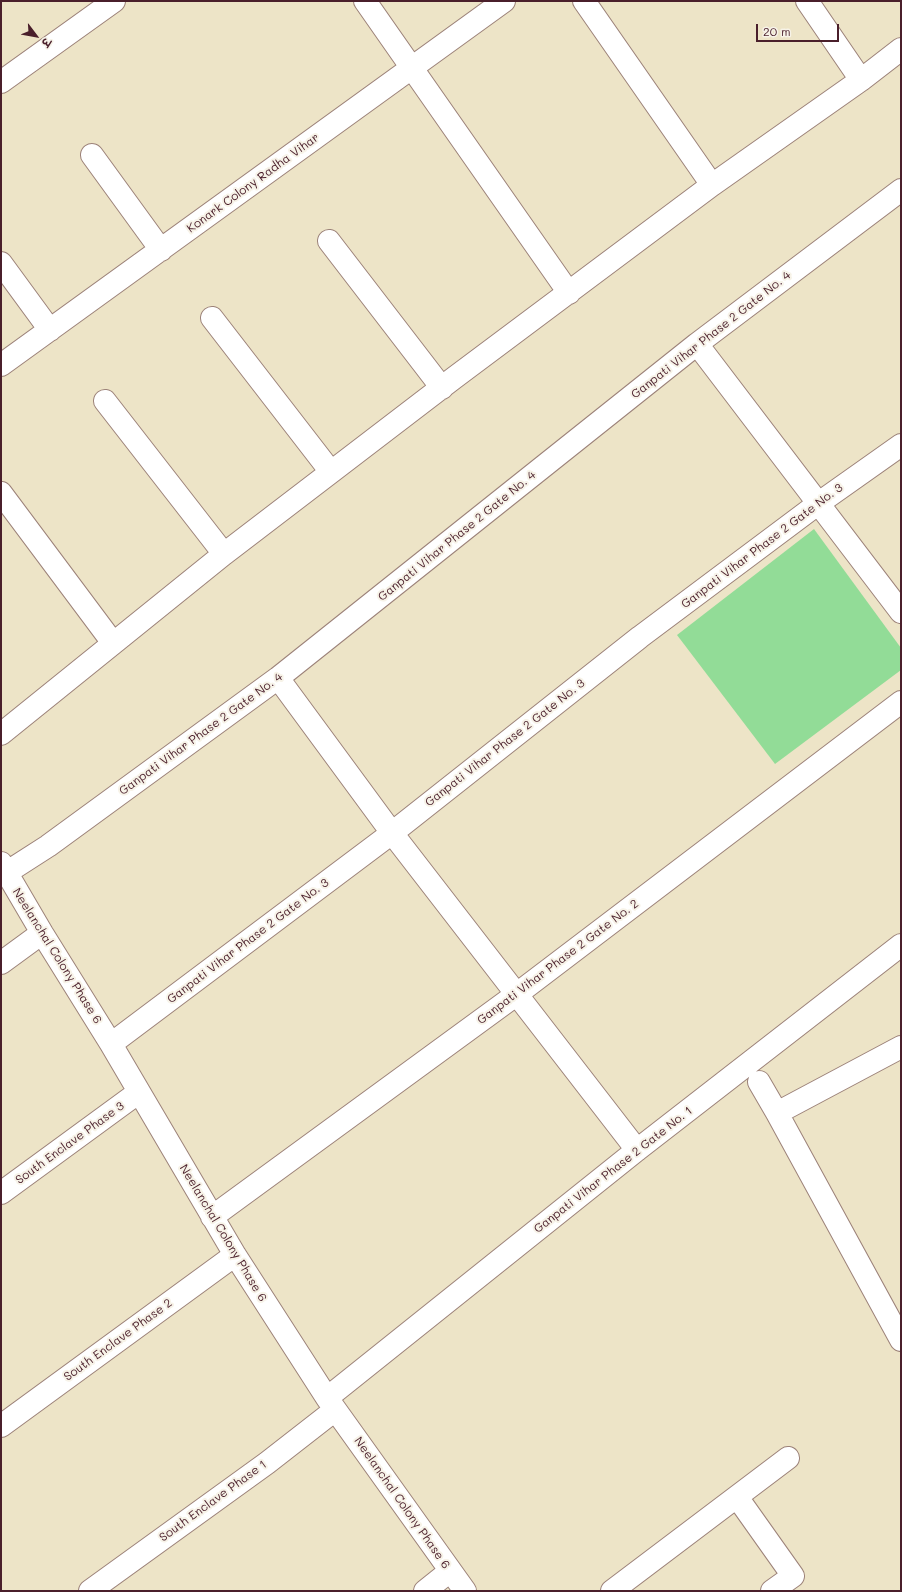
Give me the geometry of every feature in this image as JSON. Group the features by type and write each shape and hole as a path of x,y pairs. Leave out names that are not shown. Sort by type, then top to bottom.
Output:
{"street":[{"path":"1,82 114,1"},
{"path":"365,1 570,294"},
{"name":"Konark Colony Radha Vihar","path":"1,365 504,1"},
{"path":"584,1 712,185"},
{"path":"807,1 861,80"},
{"path":"1,734 224,554 331,472 570,294 712,185 861,80 901,49"},
{"path":"92,155 161,250"},
{"name":"Ganpati Vihar Phase 2 Gate No. 4","path":"4,868 48,846 278,678 697,344 901,190"},
{"path":"329,241 442,388"},
{"path":"1,263 50,330"},
{"path":"212,318 331,472"},
{"path":"697,344 901,612"},
{"path":"105,401 224,554"},
{"name":"Ganpati Vihar Phase 2 Gate No. 3","path":"111,1044 392,832 640,637 819,503 901,445"},
{"path":"1,493 113,643"},
{"path":"278,678 392,832 637,1150"},
{"name":"Ganpati Vihar Phase 2 Gate No. 2","path":"212,1217 517,994 901,702"},
{"name":"Neelanchal Colony Phase 6","path":"4,868 42,933 111,1044 235,1255 331,1404 465,1591"},
{"path":"1,963 42,933"},
{"name":"Ganpati Vihar Phase 2 Gate No. 1","path":"331,1404 637,1150 901,944"},
{"path":"777,1114 901,1047"},
{"path":"759,1082 901,1340"},
{"name":"South Enclave Phase 3","path":"1,1193 139,1092"},
{"name":"South Enclave Phase 2","path":"1,1426 235,1255"},
{"name":"South Enclave Phase 1","path":"90,1591 267,1463 331,1404"},
{"path":"612,1591 788,1458"},
{"path":"737,1497 793,1576 772,1591"},
{"path":"425,1591 450,1572"}],"green space":[{"path":"814,529 901,648 901,670 775,764 677,635"}]}
